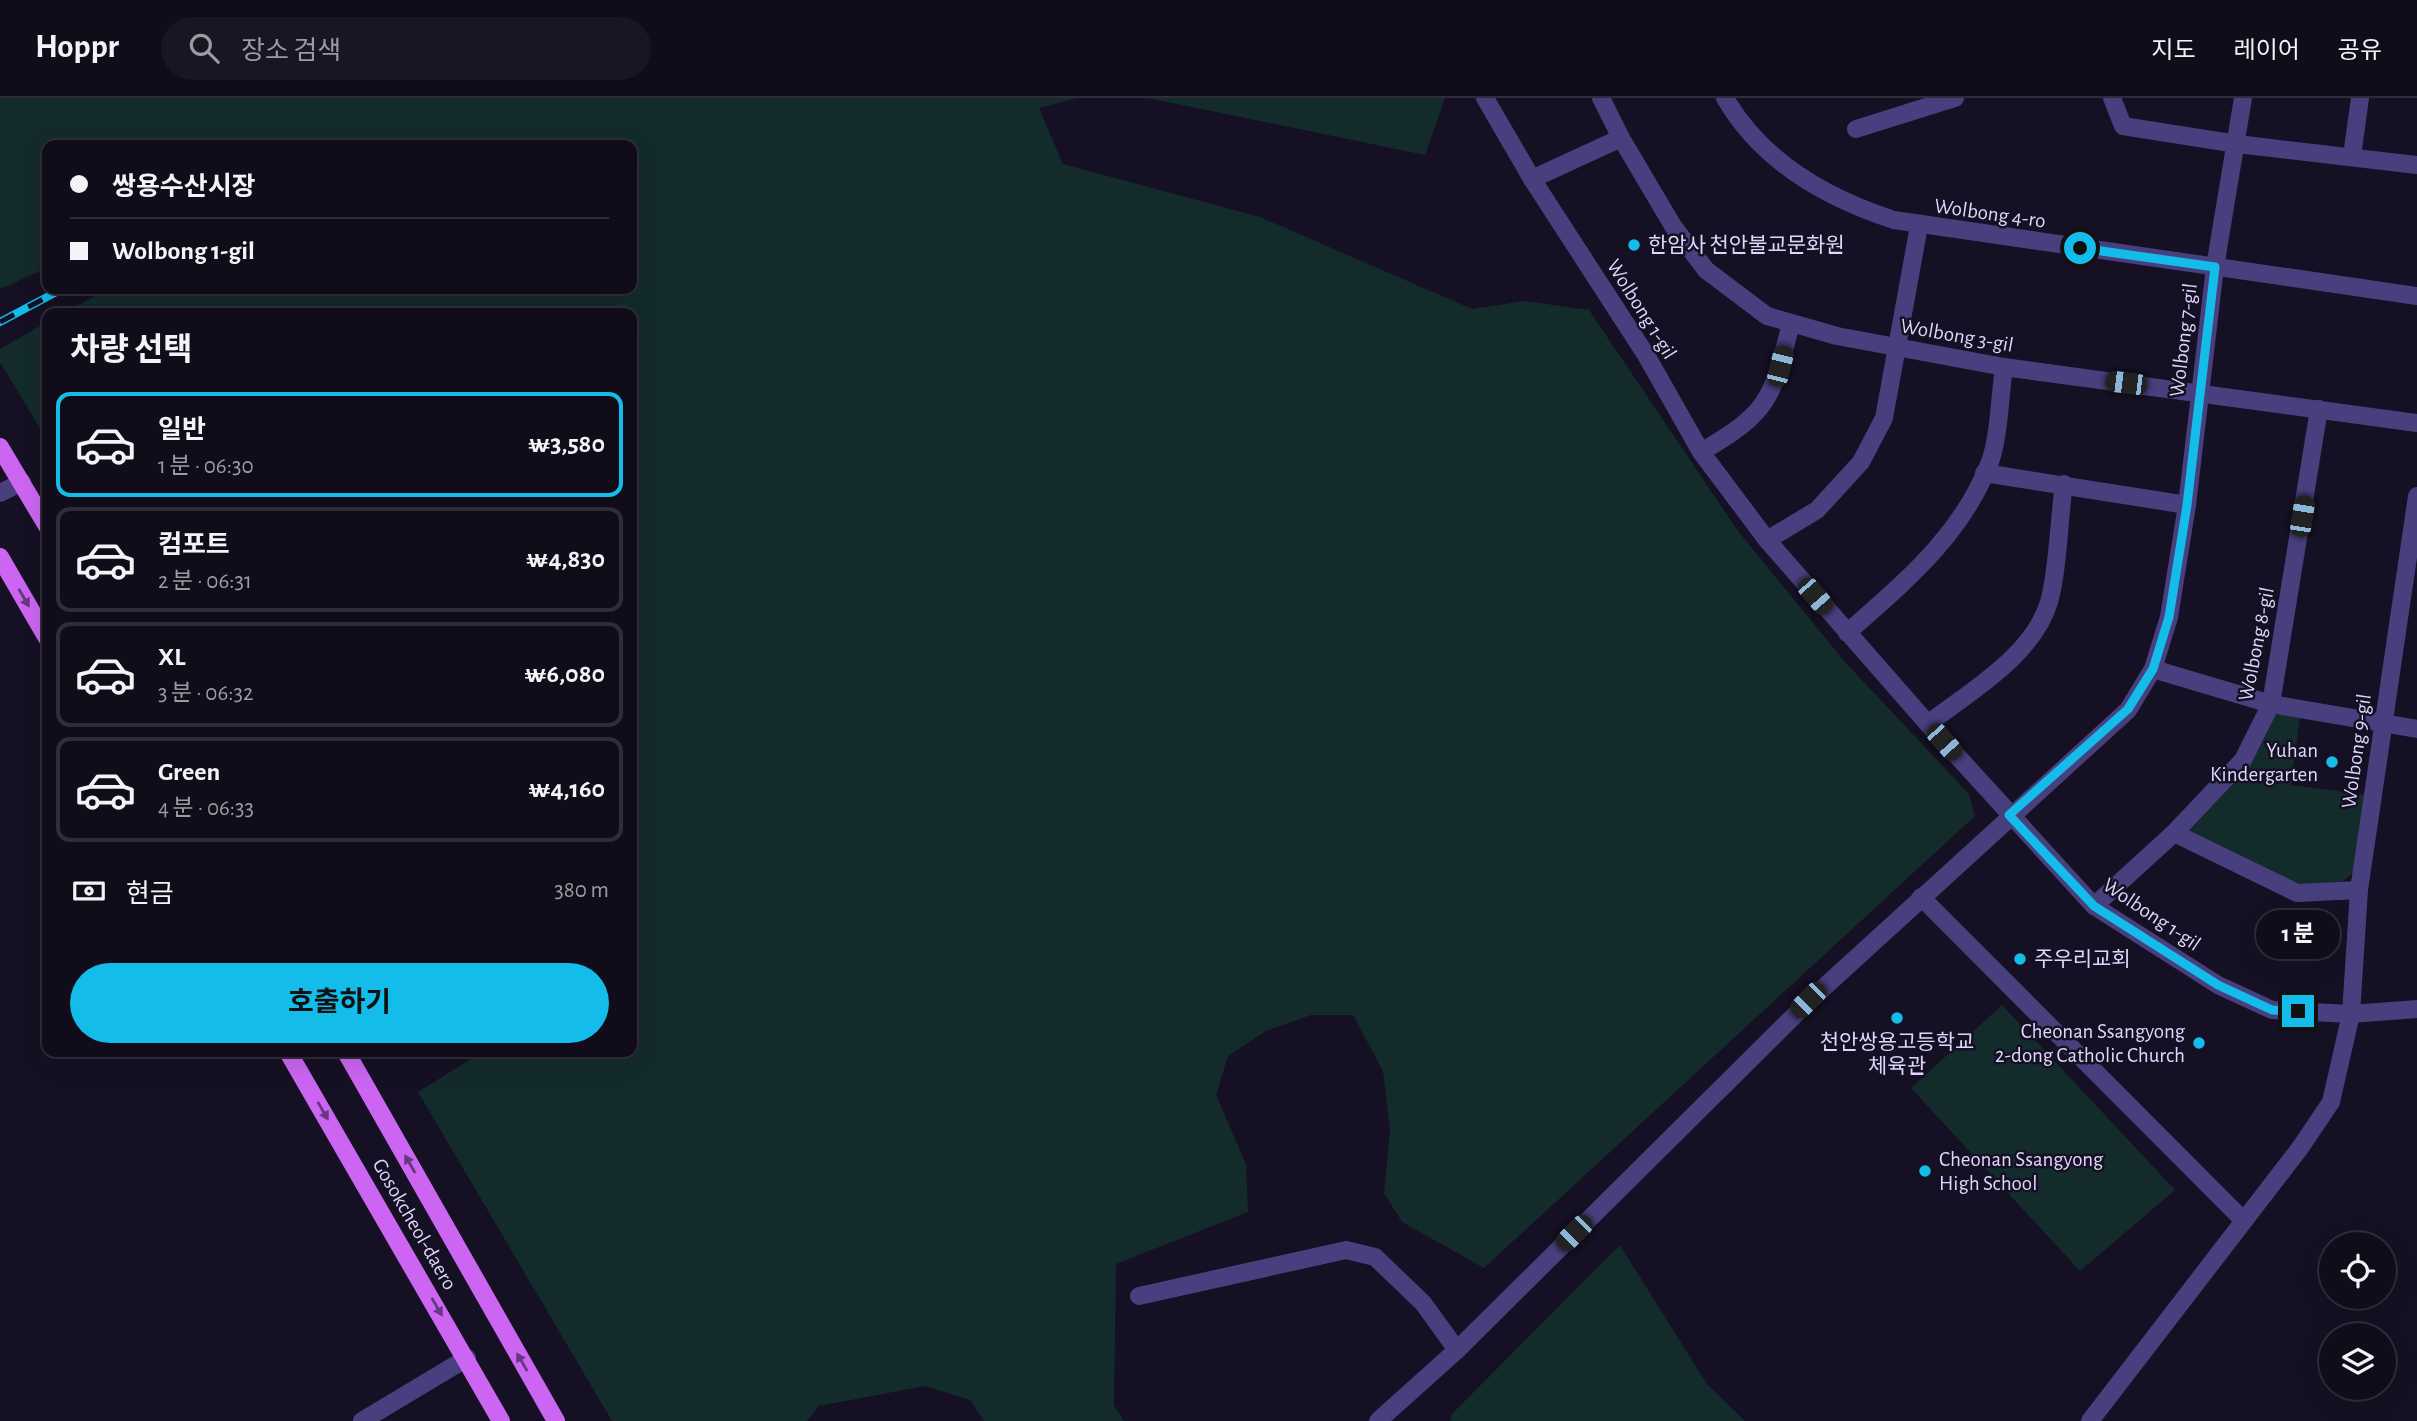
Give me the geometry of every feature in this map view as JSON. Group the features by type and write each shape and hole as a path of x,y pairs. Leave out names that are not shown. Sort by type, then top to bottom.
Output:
{"main road":[{"path":"1,450 42,517"},
{"path":"0,557 42,629"},
{"name":"Gosokcheol-daero","path":"291,1057 501,1421"},
{"name":"Gosokcheol-daero","path":"349,1057 556,1421"}],"street":[{"name":"Wolbong 1-gil","path":"1485,98 1532,179 1646,355 1701,452 1767,540 2009,815 2094,906 2218,985 2272,1010 2351,1014 2417,1009"},
{"name":"Wolbong 3-gil","path":"1601,98 1621,138 1673,226 1706,270 1767,316 1837,336 2004,367 2417,423"},
{"name":"Wolbong 4-ro","path":"1725,98 1761,145 1804,181 1850,206 1919,226 2417,296"},
{"path":"1856,129 1955,98"},
{"path":"2112,98 2123,126 2237,144 2417,164"},
{"name":"Wolbong 7-gil","path":"1378,1421 1457,1350 1808,1000 2128,709 2153,669 2169,617 2187,505 2215,267 2244,98"},
{"path":"2352,156 2360,98"},
{"path":"1532,179 1621,138"},
{"path":"1767,540 1817,510 1861,462 1884,418 1919,226"},
{"path":"1701,452 1742,428 1767,402 1791,323"},
{"path":"1847,632 1928,561 1965,510 1990,461 2004,367"},
{"name":"Wolbong 8-gil","path":"2094,906 2174,833 2243,760 2272,704 2319,409"},
{"path":"1984,474 2064,484 2187,505"},
{"path":"0,493 22,482"},
{"path":"1928,724 1999,669 2028,640 2048,603 2064,484"},
{"name":"Wolbong 9-gil","path":"2090,1421 2244,1222 2331,1102 2351,1014 2359,890 2417,496"},
{"path":"2153,669 2272,704 2417,729"},
{"path":"2174,833 2297,893 2359,890"},
{"path":"1921,897 2244,1222"},
{"path":"1139,1296 1346,1251 1375,1257 1423,1303 1457,1350"},
{"path":"362,1421 467,1358"}],"green space":[{"path":"0,98 1077,98 1039,108 1063,164 1260,217 1472,309 1525,301 1589,310 1738,531 1845,662 1969,794 1975,816 1484,1268 1402,1222 1384,1193 1390,1130 1383,1071 1353,1015 1311,1015 1266,1031 1228,1056 1216,1095 1246,1164 1248,1212 1116,1264 1114,1405 1124,1421 984,1421 970,1400 925,1386 819,1406 807,1421 612,1421 418,1092 474,1057 637,1057 637,308 73,308 99,294 637,294 637,140 42,140 42,270 0,289"},
{"path":"1148,98 1445,98 1425,155"},
{"path":"42,325 42,432 0,362 0,349"},
{"path":"2273,711 2300,716 2291,785 2367,795 2356,871 2338,885 2298,888 2190,833 2188,827"},
{"path":"2002,1005 2175,1190 2080,1271 1911,1088"},
{"path":"1620,1245 1707,1384 1745,1421 1451,1421 1450,1416"}],"railway":[{"path":"0,322 53,294"}],"place":[{"name":"한암사 천안불교문화원","path":"1634,245"},
{"name":"Yuhan Kindergarten","path":"2332,762"},
{"name":"주우리교회","path":"2020,959"},
{"name":"천안쌍용고등학교 체육관","path":"1897,1018"},
{"name":"Cheonan Ssangyong 2-dong Catholic Church","path":"2199,1043"},
{"name":"Cheonan Ssangyong High School","path":"1925,1171"}],"route":[{"path":"2080,248 2215,267 2187,505 2169,617 2153,669 2128,709 2009,815 2094,906 2218,985 2272,1010 2298,1011"}]}
